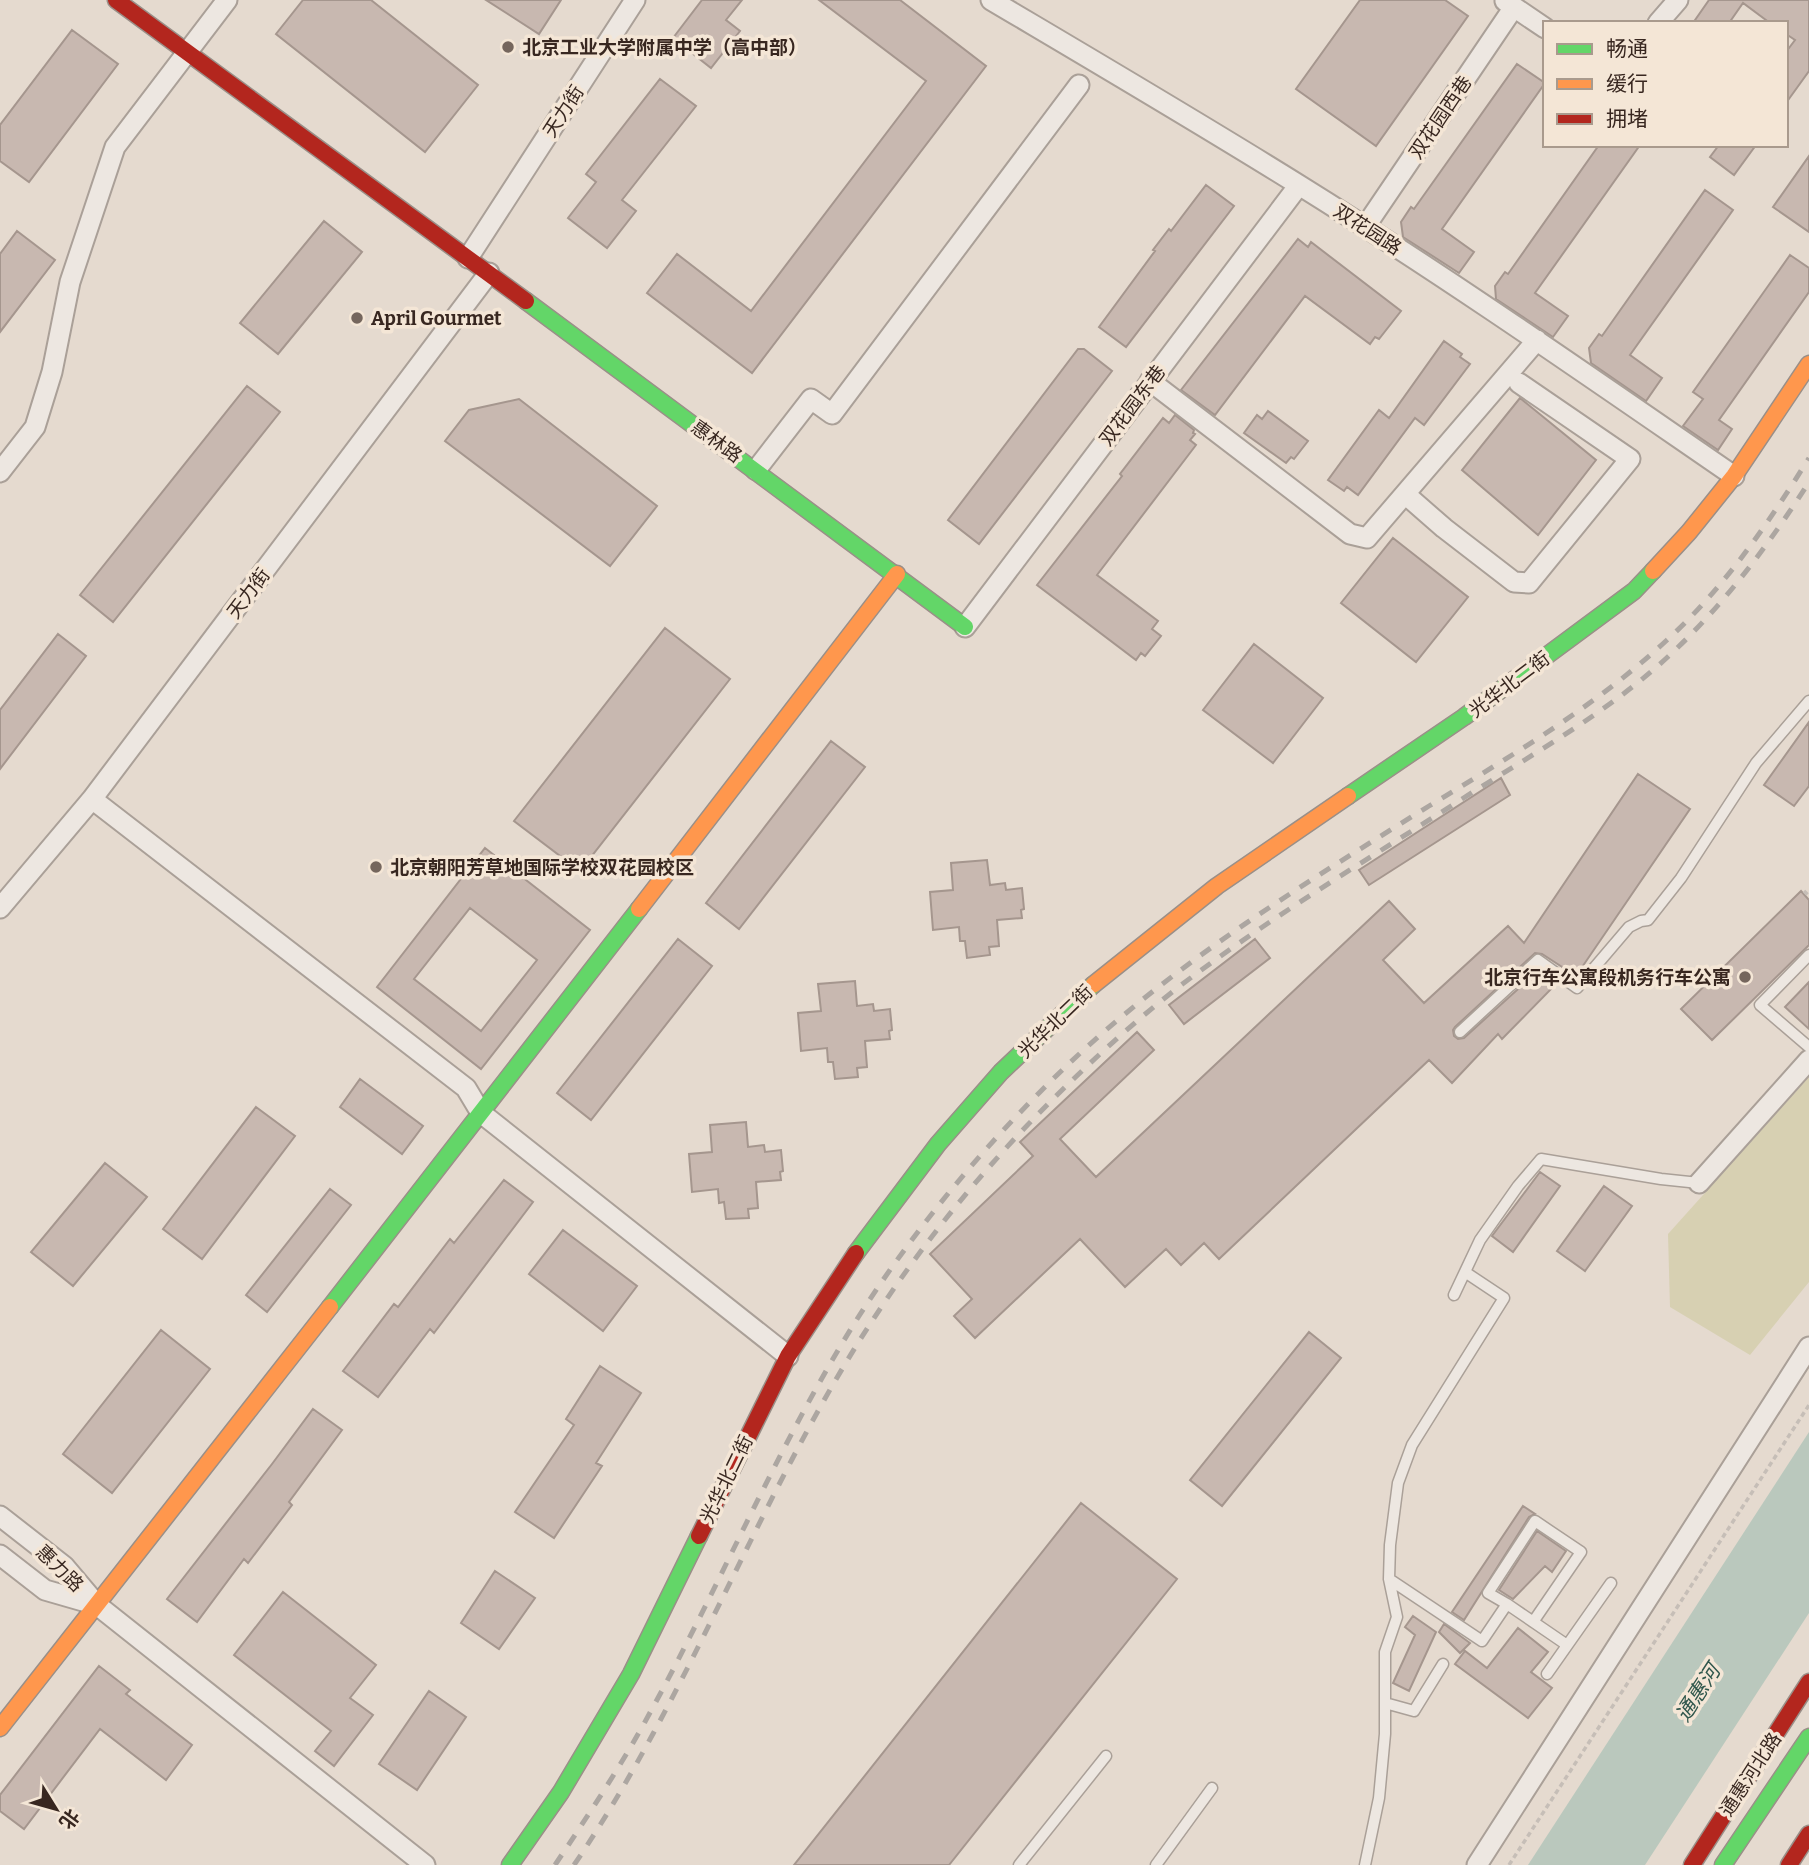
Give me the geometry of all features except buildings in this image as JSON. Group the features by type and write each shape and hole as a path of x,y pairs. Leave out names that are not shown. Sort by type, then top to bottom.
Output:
{"main road":[{"name":"惠林路","path":"116,0 965,626"},
{"name":"光华北二街","path":"510,1865 561,1792 631,1674 788,1356 859,1248 938,1144 1001,1072 1107,972 1217,886 1464,717 1634,591 1689,532 1734,476 1809,364"},
{"path":"0,1728 481,1113 897,574"},
{"name":"通惠河北路","path":"1692,1865 1809,1682"},
{"name":"通惠河北路","path":"1723,1865 1809,1737"},
{"path":"1789,1865 1809,1834"}],"street":[{"path":"0,472 35,427 52,372 70,282 115,148 227,0"},
{"name":"天力街","path":"468,258 635,0"},
{"name":"双花园路","path":"991,0 1298,184 1537,340 1734,476"},
{"path":"1660,21 1678,0"},
{"path":"1509,4 1543,27"},
{"name":"双花园西巷","path":"1365,227 1509,4"},
{"path":"756,470 811,399 832,414 1079,85"},
{"name":"双花园东巷","path":"965,626 1298,184"},
{"name":"天力街","path":"0,908 92,799 489,273"},
{"path":"1150,381 1350,534 1367,538 1537,340"},
{"path":"1405,494 1514,582 1529,583 1629,459 1520,383"},
{"path":"92,799 466,1088 481,1113 788,1356"},
{"path":"1699,1183 1809,1060"},
{"path":"1477,1865 1809,1347"},
{"name":"惠力路","path":"0,1516 64,1566 97,1605"},
{"name":"惠力路","path":"0,1555 45,1590 97,1605"},
{"path":"97,1605 425,1865"}],"lane":[{"path":"1460,1032 1538,960 1577,988 1629,927 1648,920 1681,878 1756,763 1809,701"},
{"path":"1809,955 1760,1005 1809,1046"},
{"path":"1454,1295 1480,1240 1518,1186 1541,1159 1699,1183"},
{"path":"1365,1865 1379,1798 1385,1734 1385,1652 1397,1616 1389,1579 1390,1545 1398,1483 1412,1445 1504,1298 1465,1272"},
{"path":"1533,1622 1581,1552 1535,1521 1488,1593 1567,1645"},
{"path":"1389,1579 1482,1641 1507,1604"},
{"path":"1547,1674 1611,1583"},
{"path":"1385,1703 1414,1711 1443,1664"},
{"path":"1019,1865 1106,1756"},
{"path":"1156,1865 1212,1788"}],"path":[{"path":"1804,891 1809,896"},
{"path":"1509,1865 1809,1405"}],"shaded area":[{"path":"1809,1077 1809,1282 1750,1355 1670,1307 1668,1234"}],"water":[{"name":"通惠河","path":"1809,1432 1809,1613 1645,1865 1528,1865"}],"railway":[{"path":"555,1865 641,1729 830,1363 879,1286 922,1227 991,1143 1085,1049 1178,972 1326,870 1552,729 1640,664 1688,620 1726,577 1778,507 1809,458"},
{"path":"574,1865 645,1749 798,1447 855,1348 934,1234 1024,1128 1091,1062 1144,1015 1200,971 1297,904 1571,730 1649,673 1692,633 1729,592 1763,549 1809,482"}],"traffic: fast":[{"path":"526,301 965,627"},
{"path":"1348,796 1464,717 1634,591 1653,571"},
{"path":"330,1307 639,909"},
{"path":"856,1253 938,1144 1001,1072 1093,985"},
{"path":"510,1865 561,1792 631,1674 699,1536"},
{"path":"1723,1865 1809,1737"}],"traffic: slow":[{"path":"1653,571 1734,476 1809,364"},
{"path":"639,909 897,574"},
{"path":"1093,985 1217,886 1348,796"},
{"path":"0,1728 330,1307"}],"traffic: jam":[{"path":"116,0 526,301"},
{"path":"699,1536 788,1356 856,1253"},
{"path":"1692,1865 1809,1682"},
{"path":"1789,1865 1809,1834"}],"place":[{"name":"北京工业大学附属中学（高中部）","path":"508,47"},
{"name":"April Gourmet","path":"357,318"},
{"name":"北京朝阳芳草地国际学校双花园校区","path":"376,867"},
{"name":"北京行车公寓段机务行车公寓","path":"1745,977"}]}
